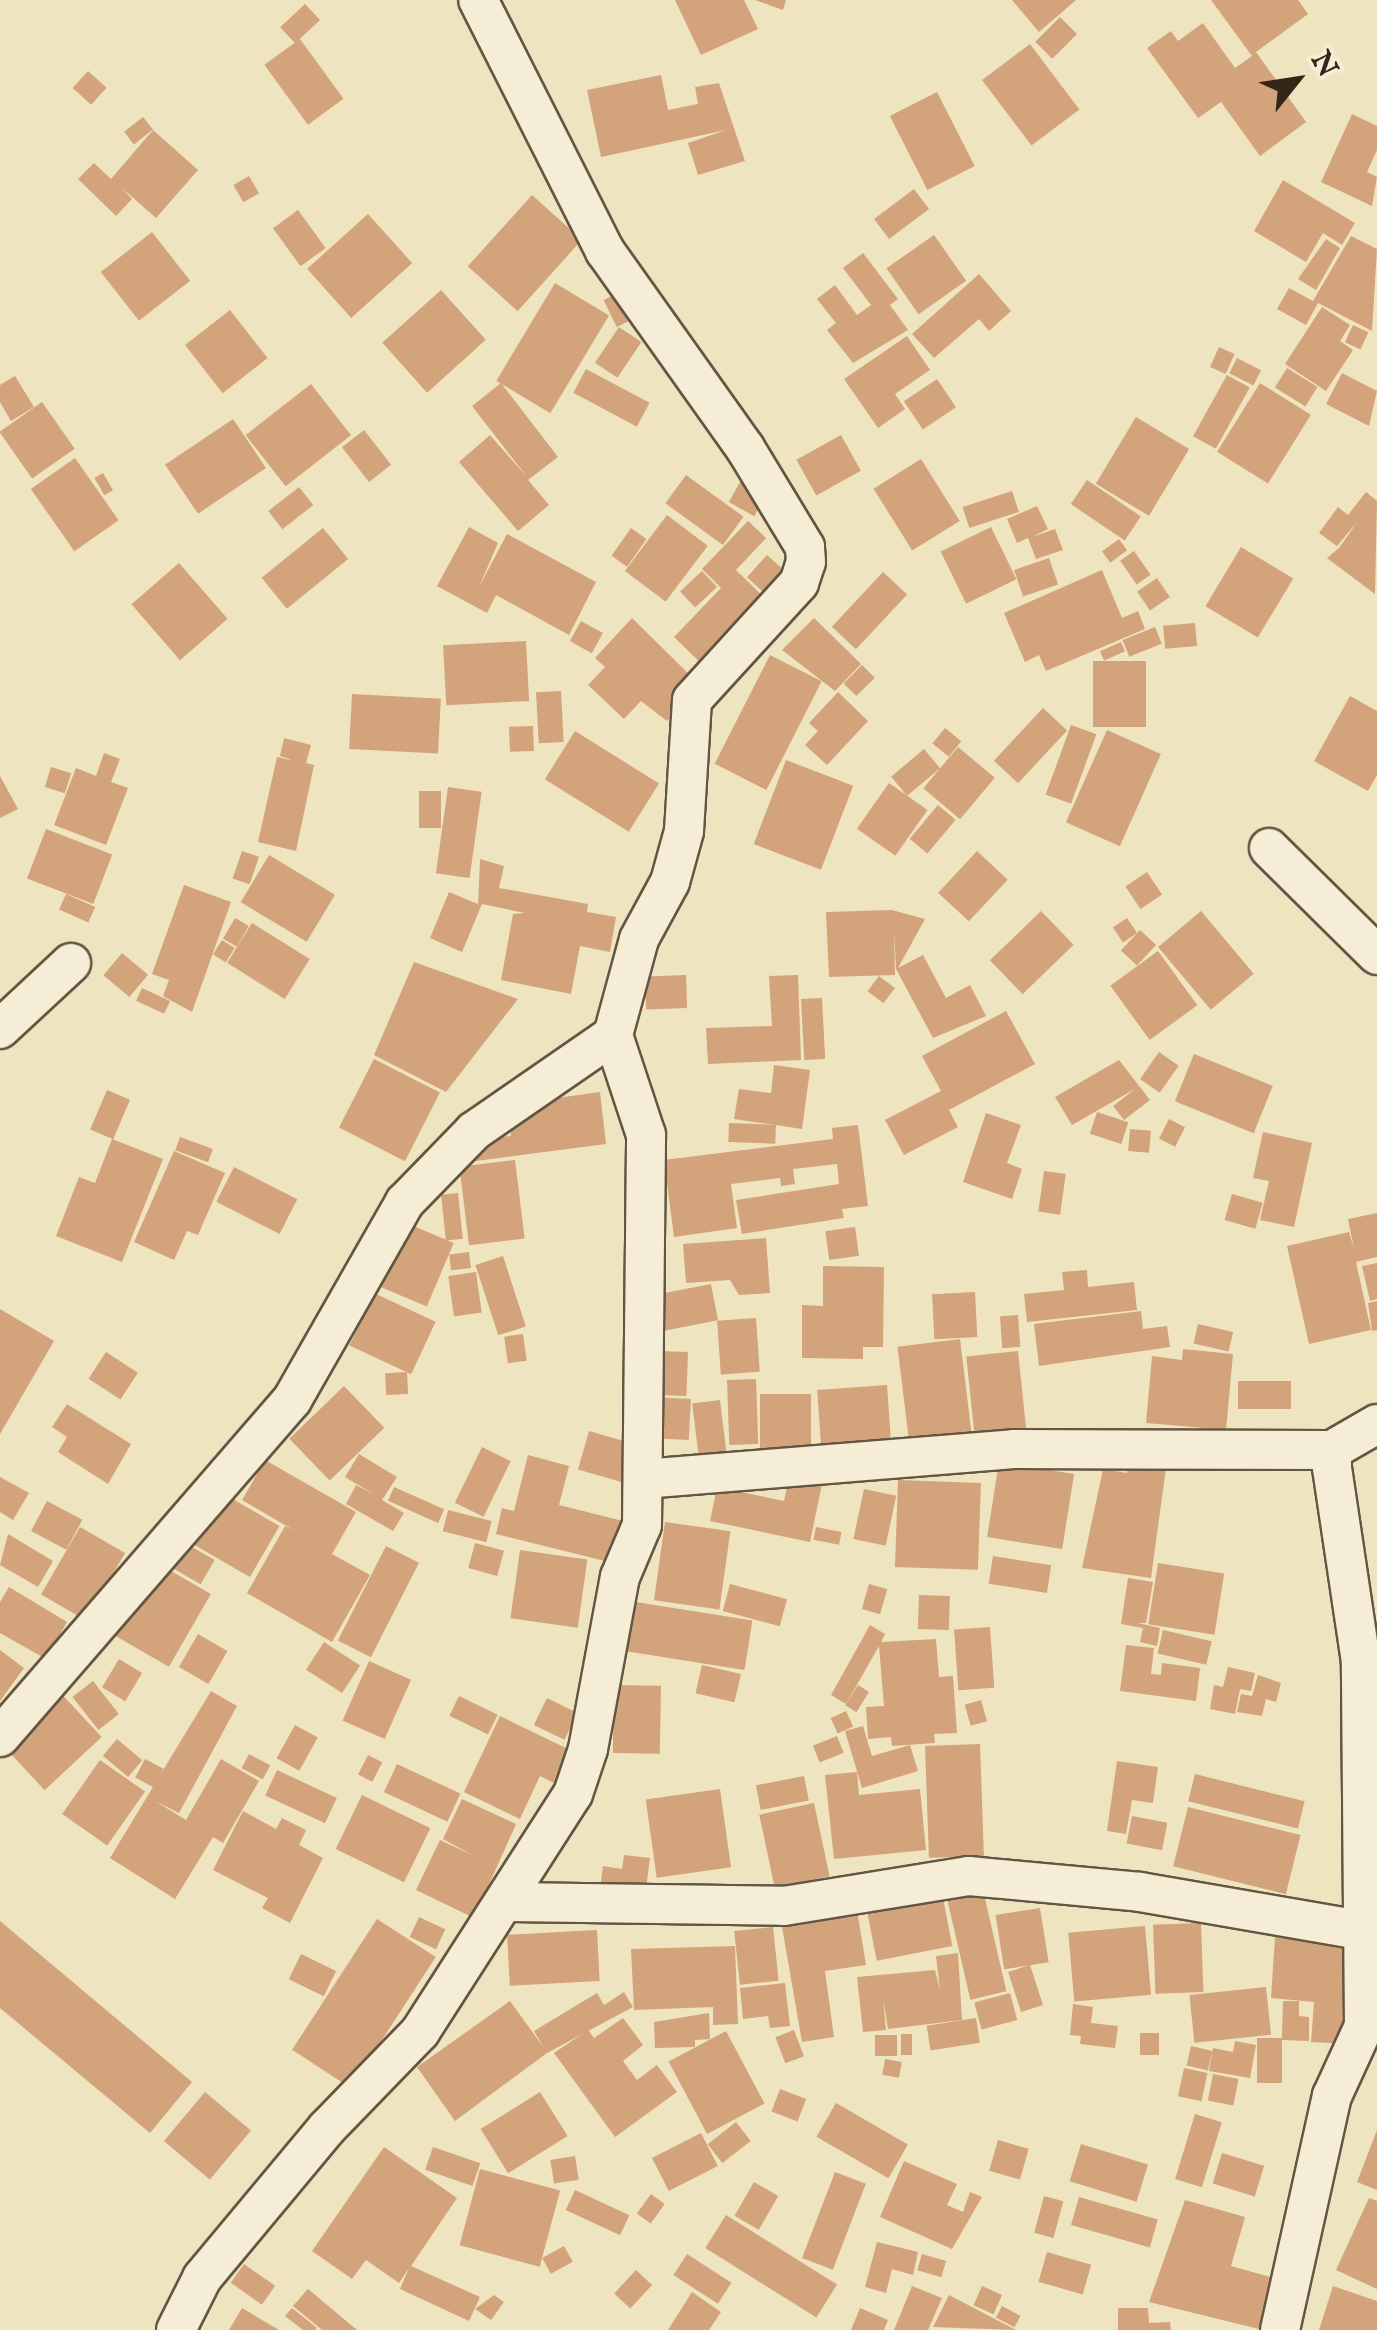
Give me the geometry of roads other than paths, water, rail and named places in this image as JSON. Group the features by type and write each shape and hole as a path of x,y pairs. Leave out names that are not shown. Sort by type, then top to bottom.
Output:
{"street":[{"path":"176,2330 202,2278 327,2128 420,2032 508,1902 573,1794 588,1749 620,1576 642,1525 646,1135 613,1036 639,940 670,882 684,831 692,700 799,583 805,547 745,448 606,251 478,0"},
{"path":"1269,848 1377,955"},
{"path":"0,1029 72,963"},
{"path":"0,1736 292,1400 405,1202 474,1130 613,1036"},
{"path":"643,1479 1014,1449 1332,1450 1377,1424"},
{"path":"1280,2330 1332,2096 1364,2026 1371,1932 1361,1662 1332,1450"},
{"path":"508,1902 784,1906 969,1876 1140,1892 1371,1932"}]}
